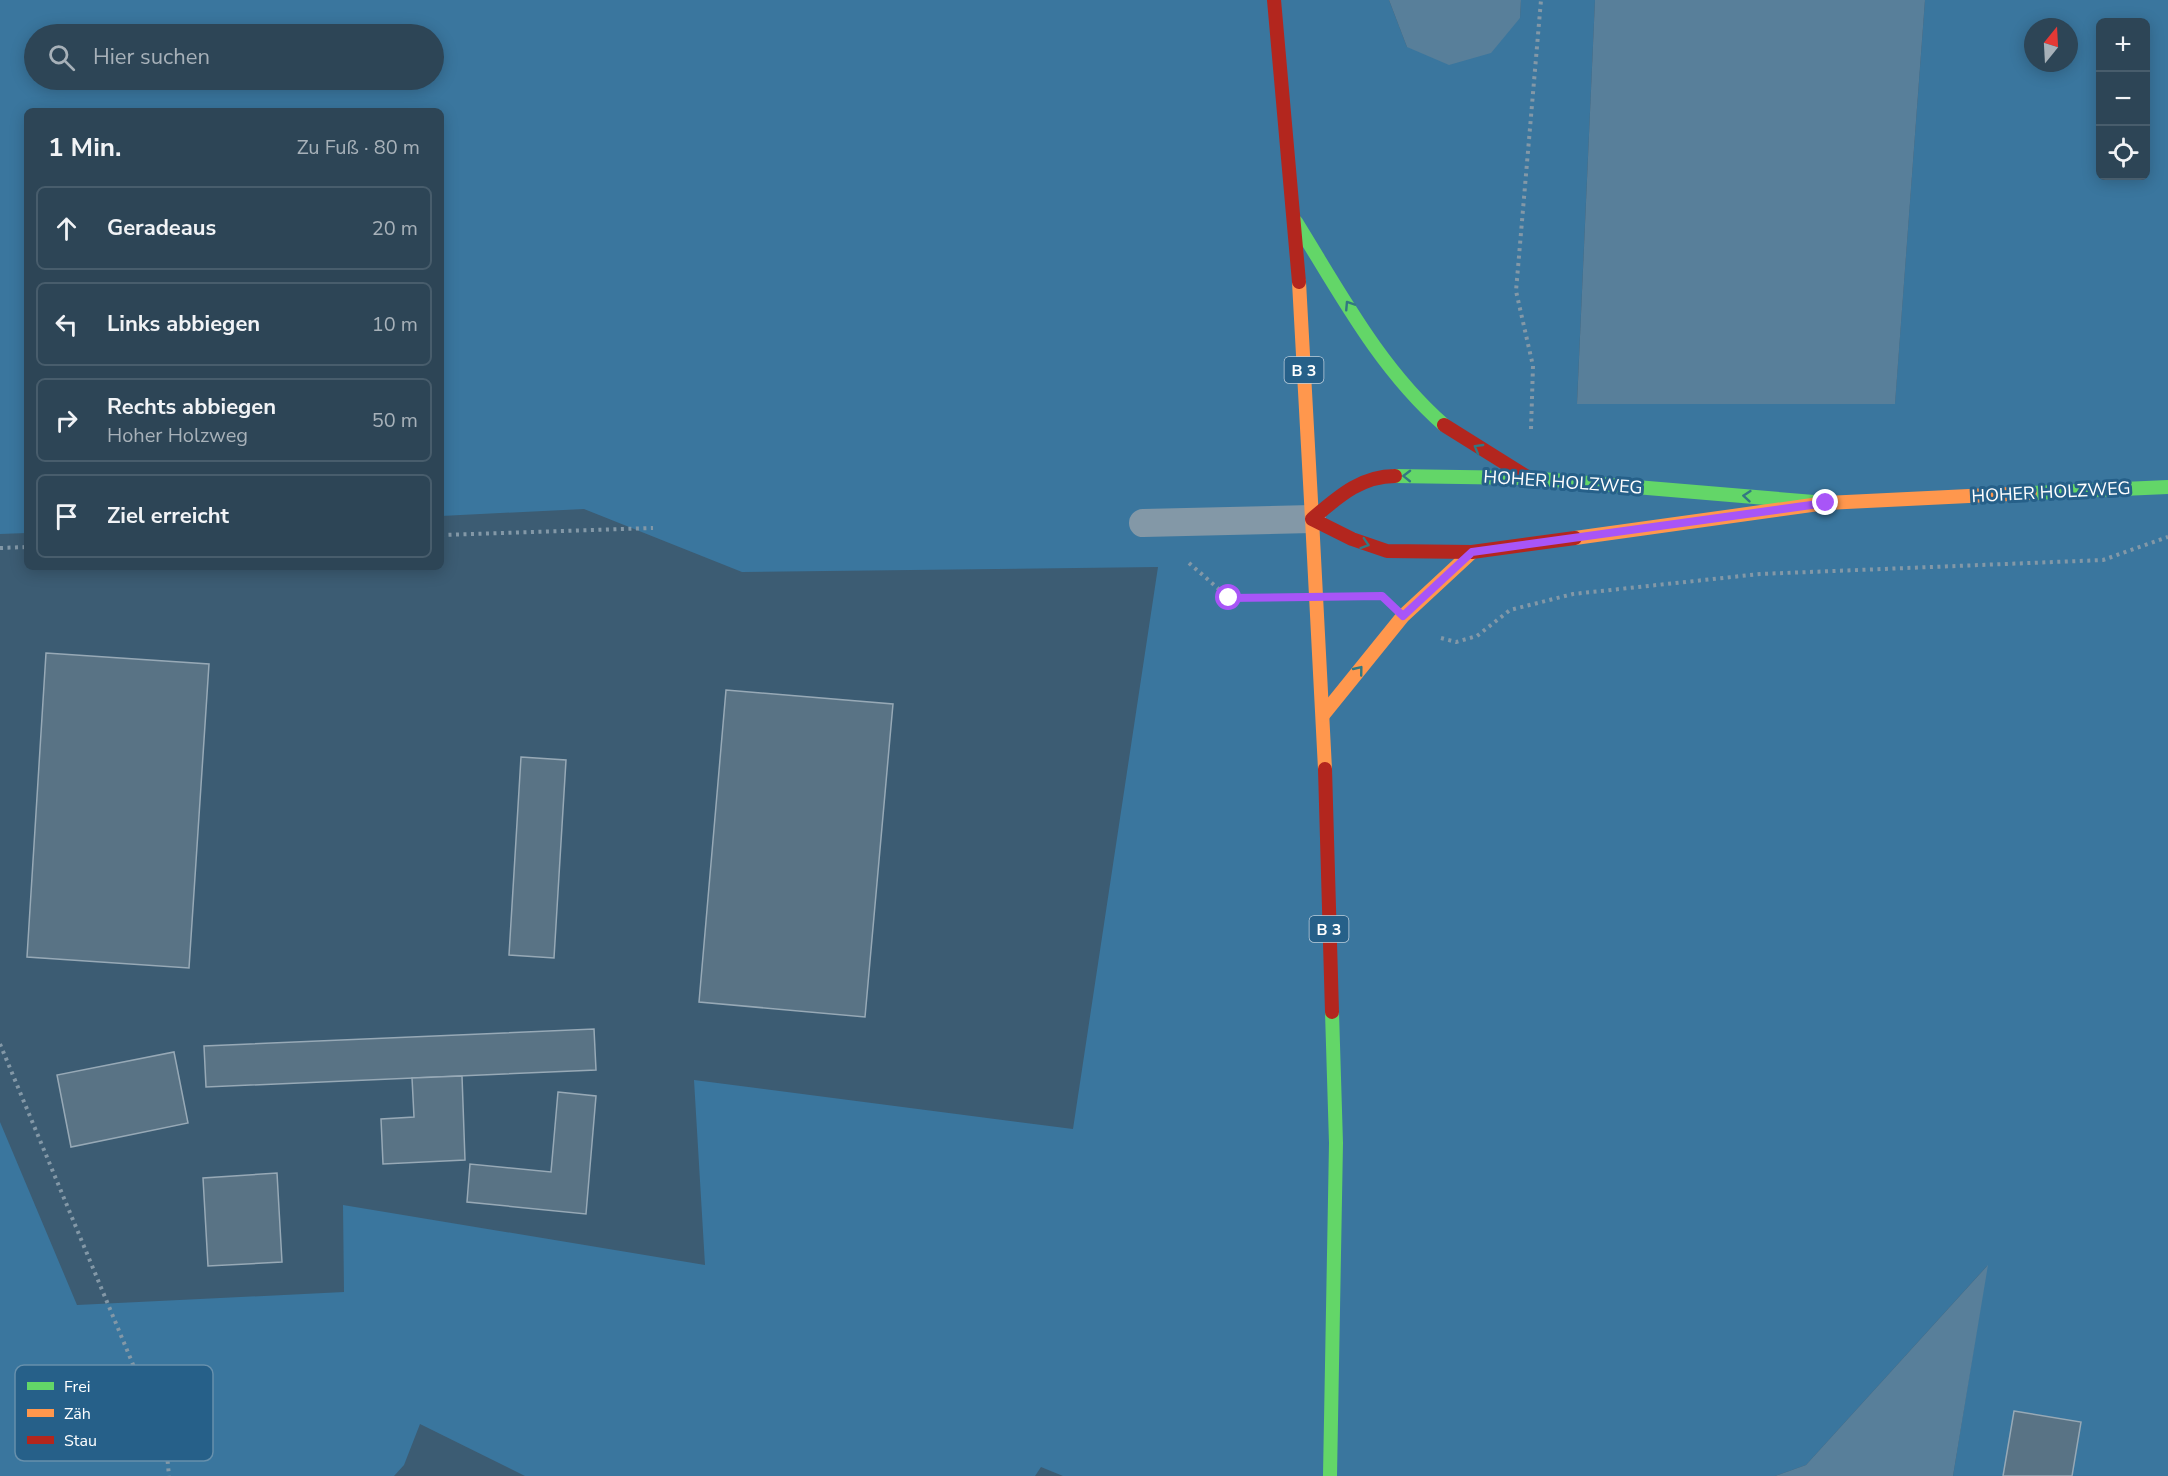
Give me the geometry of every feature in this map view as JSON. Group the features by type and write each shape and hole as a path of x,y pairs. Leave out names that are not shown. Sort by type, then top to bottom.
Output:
{"main road":[{"name":"B 3","path":"1274,0 1295,221 1323,715 1336,1143 1330,1476"},
{"path":"1295,221 1393,372 1432,417 1461,438 1529,478"},
{"name":"HOHER HOLZWEG","path":"1826,503 1529,478 1382,476 1350,487 1312,519 1352,539 1387,551 1472,552 1826,503 2168,487"},
{"path":"1323,715 1403,616 1472,552"}],"lane":[{"name":"HOHER HOLZWEG","path":"1143,524 1312,519"}],"path":[{"path":"1529,478 1533,366 1516,291 1541,0"},
{"path":"1143,524 1229,598 1315,598"},
{"path":"444,535 653,528"},
{"path":"1403,616 1440,637 1456,642 1477,636 1510,610 1573,594 1760,574 2103,560 2168,537"},
{"path":"0,548 24,547"},
{"path":"0,1044 132,1365"},
{"path":"167,1461 169,1476"}],"shaded area":[{"path":"0,0 1389,0 1407,47 1520,18 1521,0 1595,0 1577,403 1895,403 1925,0 2168,0 2168,1476 1953,1476 1987,1266 1806,1465 1775,1476 1063,1476 1041,1467 1035,1476 525,1476 420,1424 404,1465 394,1476 0,1476 0,1122 77,1305 344,1292 343,1205 705,1265 694,1080 1073,1129 1158,567 742,572 584,509 444,516 444,108 24,108 24,533 0,534"},
{"path":"1389,0 1521,0 1520,18 1491,53 1449,65 1407,47"},
{"path":"1595,0 1925,0 1895,404 1577,404"},
{"path":"1988,1265 1953,1476 1775,1476 1806,1465"}],"building":[{"path":"46,653 209,664 189,968 27,957"},
{"path":"726,690 893,704 865,1017 699,1002"},
{"path":"521,757 566,760 554,958 509,955"},
{"path":"594,1029 596,1070 206,1087 204,1046"},
{"path":"174,1052 188,1123 71,1147 57,1075"},
{"path":"462,1076 465,1160 383,1164 381,1119 414,1117 412,1078"},
{"path":"558,1092 596,1096 586,1214 467,1202 470,1164 551,1172"},
{"path":"277,1173 282,1262 208,1266 203,1178"},
{"path":"2014,1411 2081,1422 2072,1476 2003,1476"}],"traffic: fast":[{"path":"1296,222 1362,329 1400,380 1444,425"},
{"path":"1395,476 1529,478 1826,503"},
{"path":"2030,493 2168,487"},
{"path":"1330,1476 1336,1143 1332,1012"}],"traffic: slow":[{"path":"1299,282 1312,519"},
{"path":"1575,538 1826,503 2030,493"},
{"path":"1312,519 1325,769"},
{"path":"1323,715 1403,616 1472,552"}],"traffic: jam":[{"path":"1274,0 1299,282"},
{"path":"1444,425 1529,478"},
{"path":"1395,476 1382,477 1360,484 1340,496 1312,519 1352,539 1387,551 1472,552 1575,538"},
{"path":"1325,769 1332,1012"}],"route":[{"path":"1229,598 1382,596 1403,616 1472,552 1826,503"}]}
